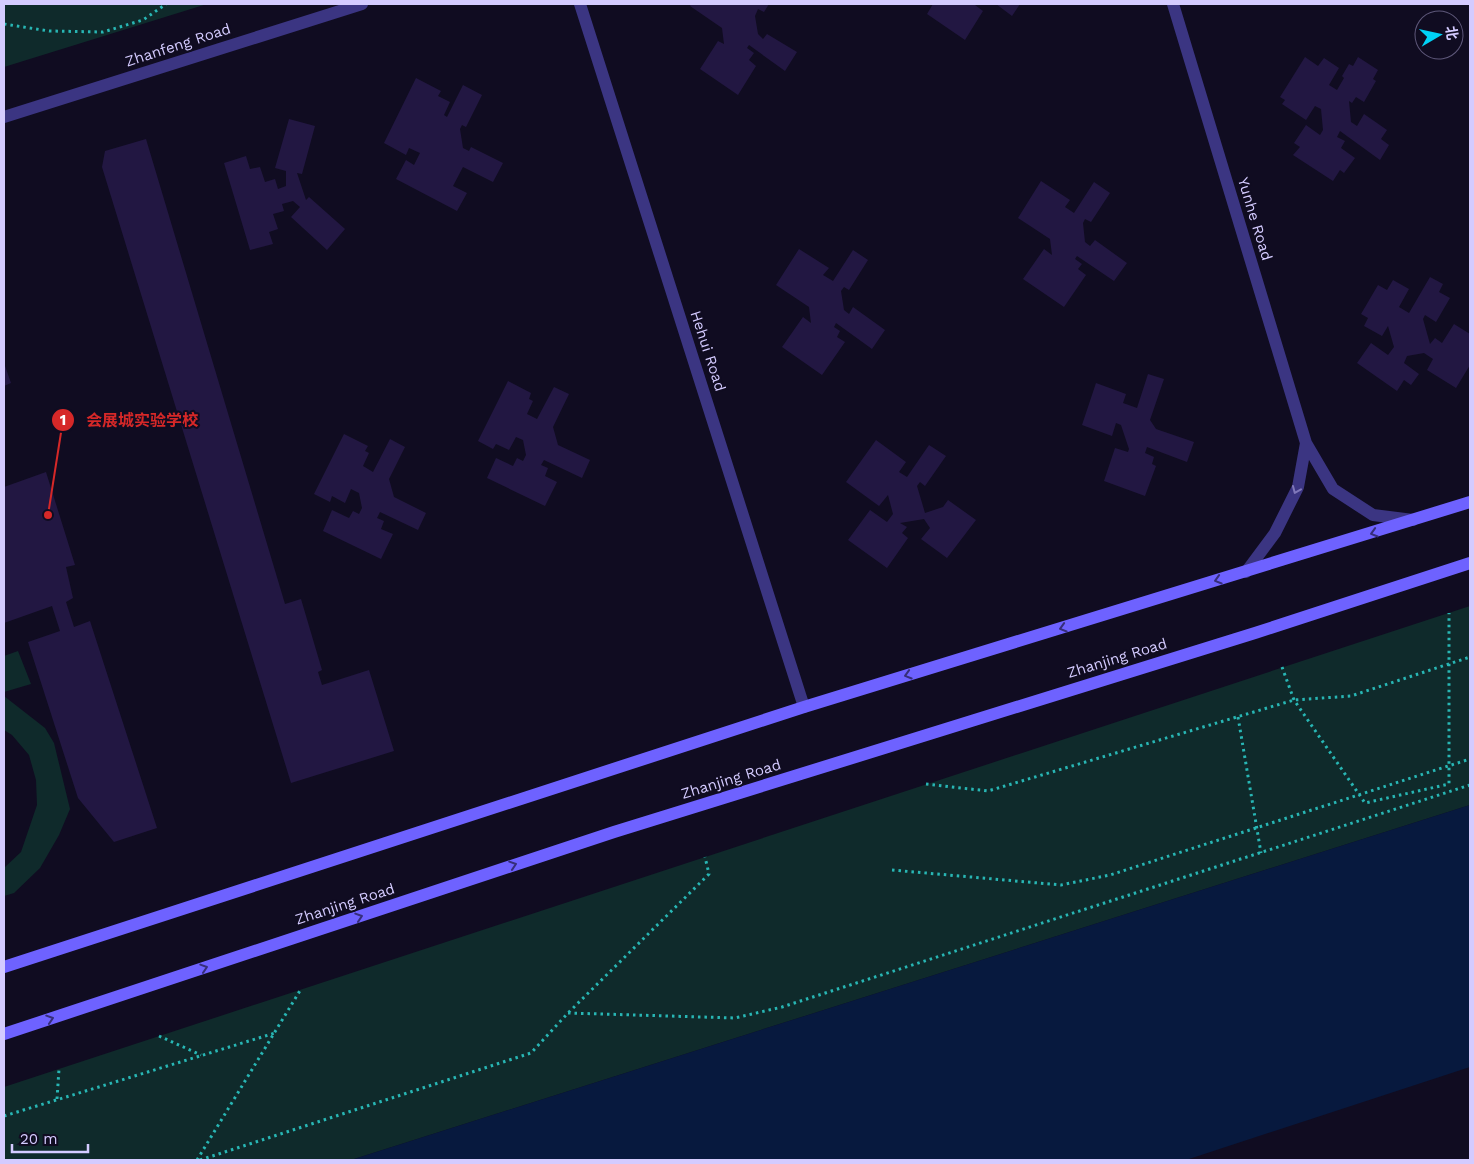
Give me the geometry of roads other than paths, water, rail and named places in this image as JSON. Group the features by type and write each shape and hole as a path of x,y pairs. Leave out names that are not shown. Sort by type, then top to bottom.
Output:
{"main road":[{"path":"4,967 804,707 1470,502"},
{"name":"Zhanjing Road","path":"4,1034 614,832 1255,633 1470,563"}],"street":[{"name":"Zhanfeng Road","path":"4,117 362,4"},
{"name":"Hehui Road","path":"580,4 804,707"},
{"name":"Yunhe Road","path":"1173,4 1306,443"},
{"path":"1306,443 1334,489 1373,515 1414,520"},
{"path":"1246,572 1275,533 1298,487 1306,443"}],"water":[{"path":"1470,805 1470,1067 1186,1160 351,1160"}],"place":[{"name":"会展城实验学校","path":"48,515"}]}
